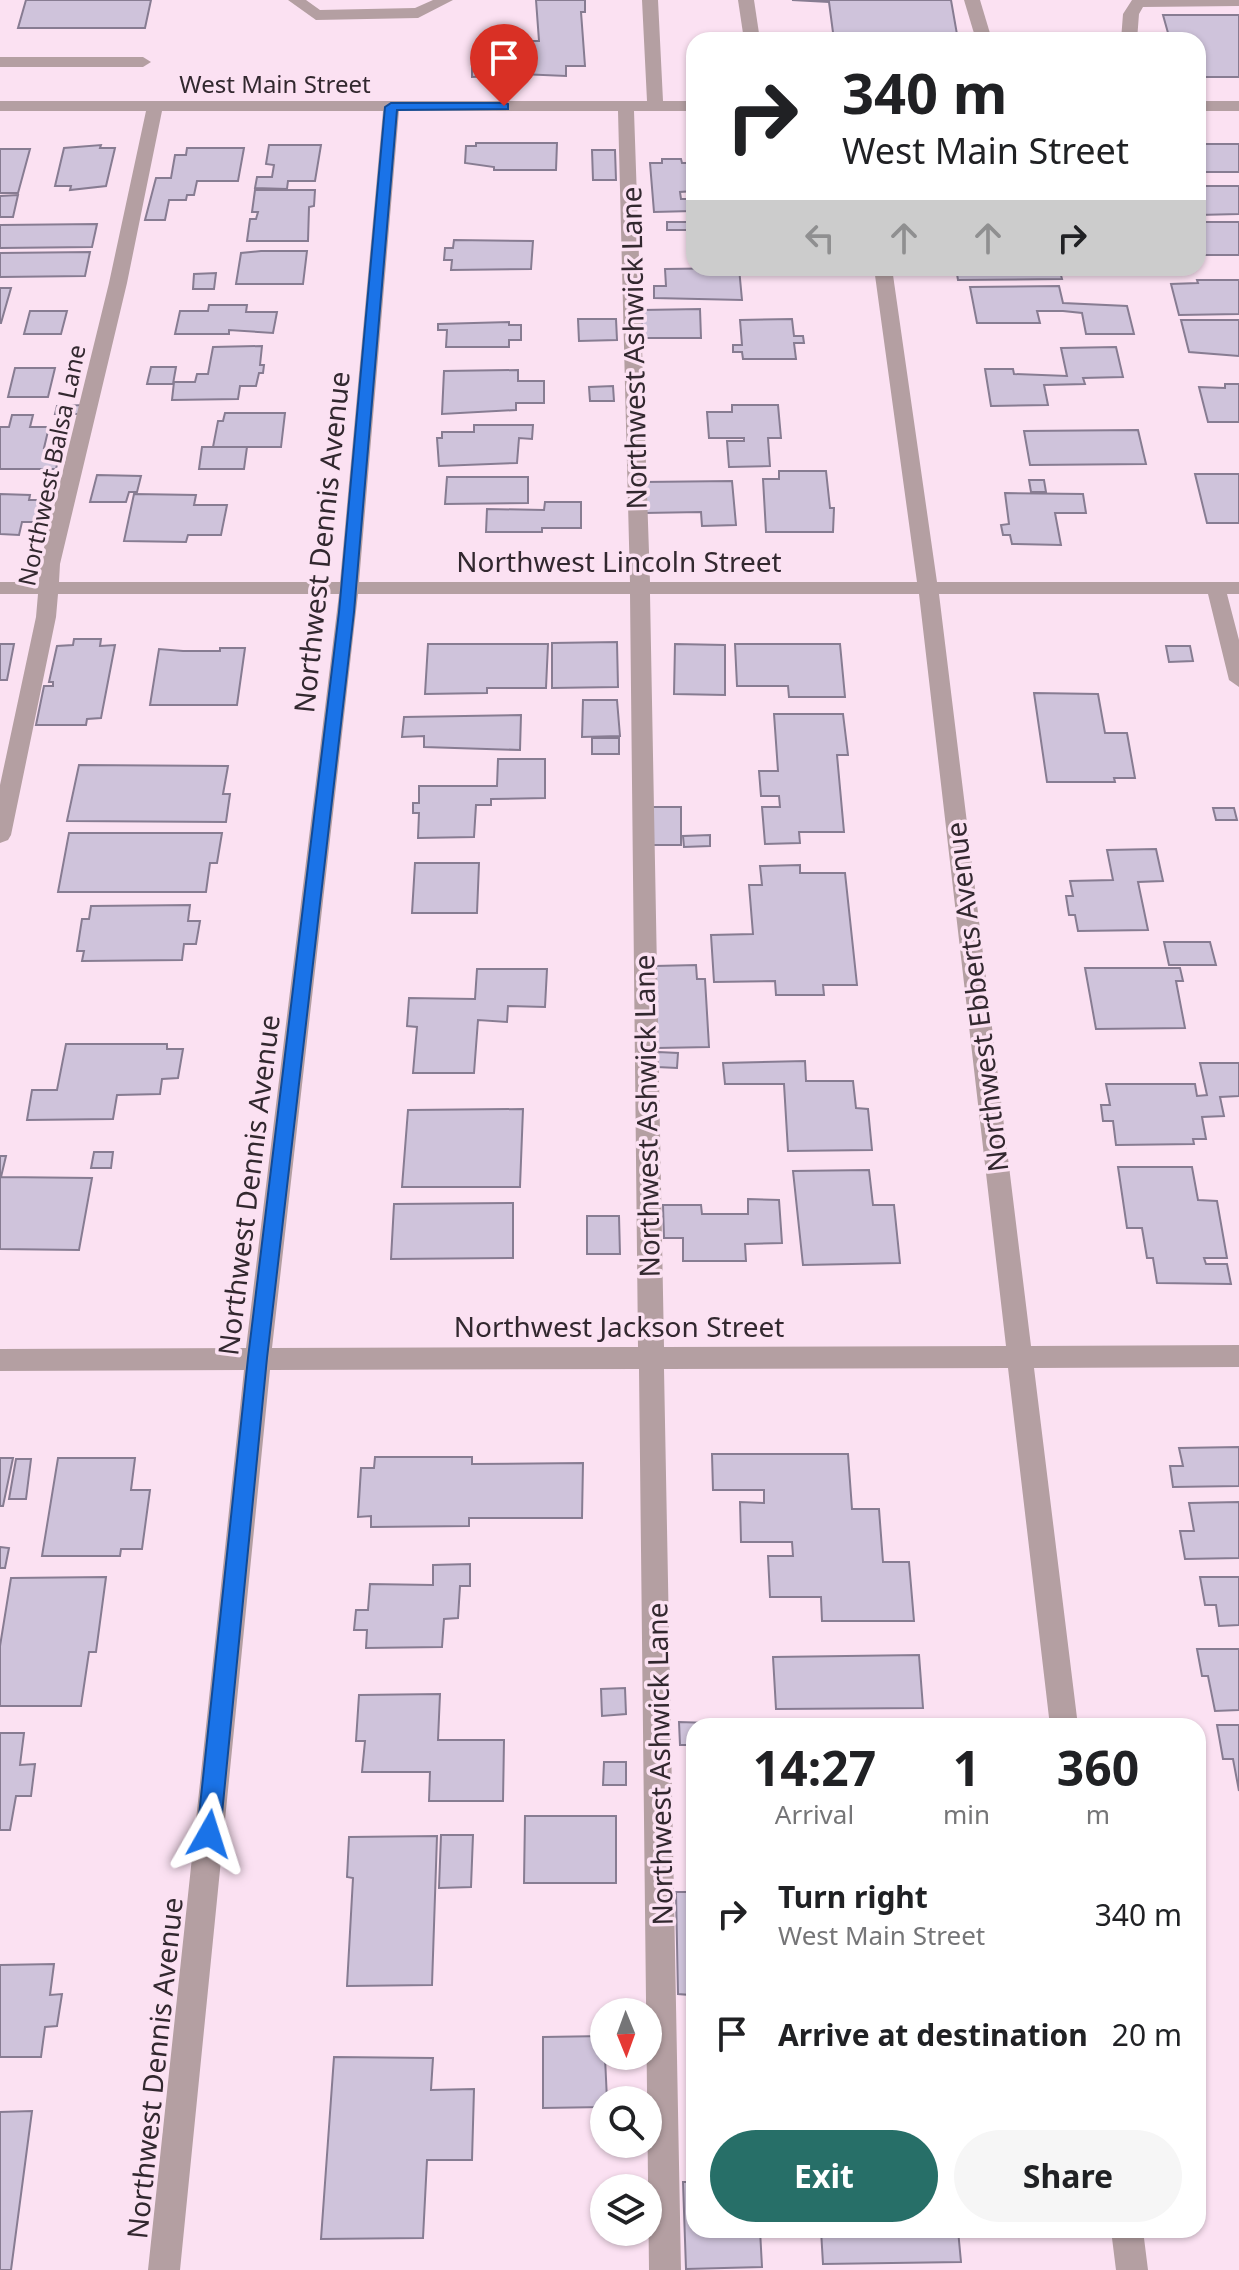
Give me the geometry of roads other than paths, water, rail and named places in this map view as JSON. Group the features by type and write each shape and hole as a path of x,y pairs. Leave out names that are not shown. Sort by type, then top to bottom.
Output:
{"street":[{"path":"296,0 316,15 418,13 445,0"},
{"path":"650,0 655,106"},
{"path":"746,0 751,32"},
{"path":"972,0 982,32"},
{"path":"1130,32 1131,14 1138,3 1239,1"},
{"path":"0,62 143,62"},
{"name":"West Main Street","path":"0,106 686,106"},
{"name":"Northwest Ashwick Lane","path":"626,106 640,590 651,1358 655,1420 665,2270"},
{"path":"1206,106 1239,106"},
{"name":"Northwest Balsa Lane","path":"0,835 46,617 50,564 118,283 155,107"},
{"name":"Northwest Dennis Avenue","path":"164,2270 258,1358 348,590 391,107"},
{"name":"Northwest Ebberts Avenue","path":"884,276 928,588 1063,1718"},
{"name":"Northwest Lincoln Street","path":"0,588 1239,588"},
{"path":"1216,588 1239,680"},
{"name":"Northwest Jackson Street","path":"0,1360 1239,1356"},
{"path":"1128,2238 1132,2270"}]}
